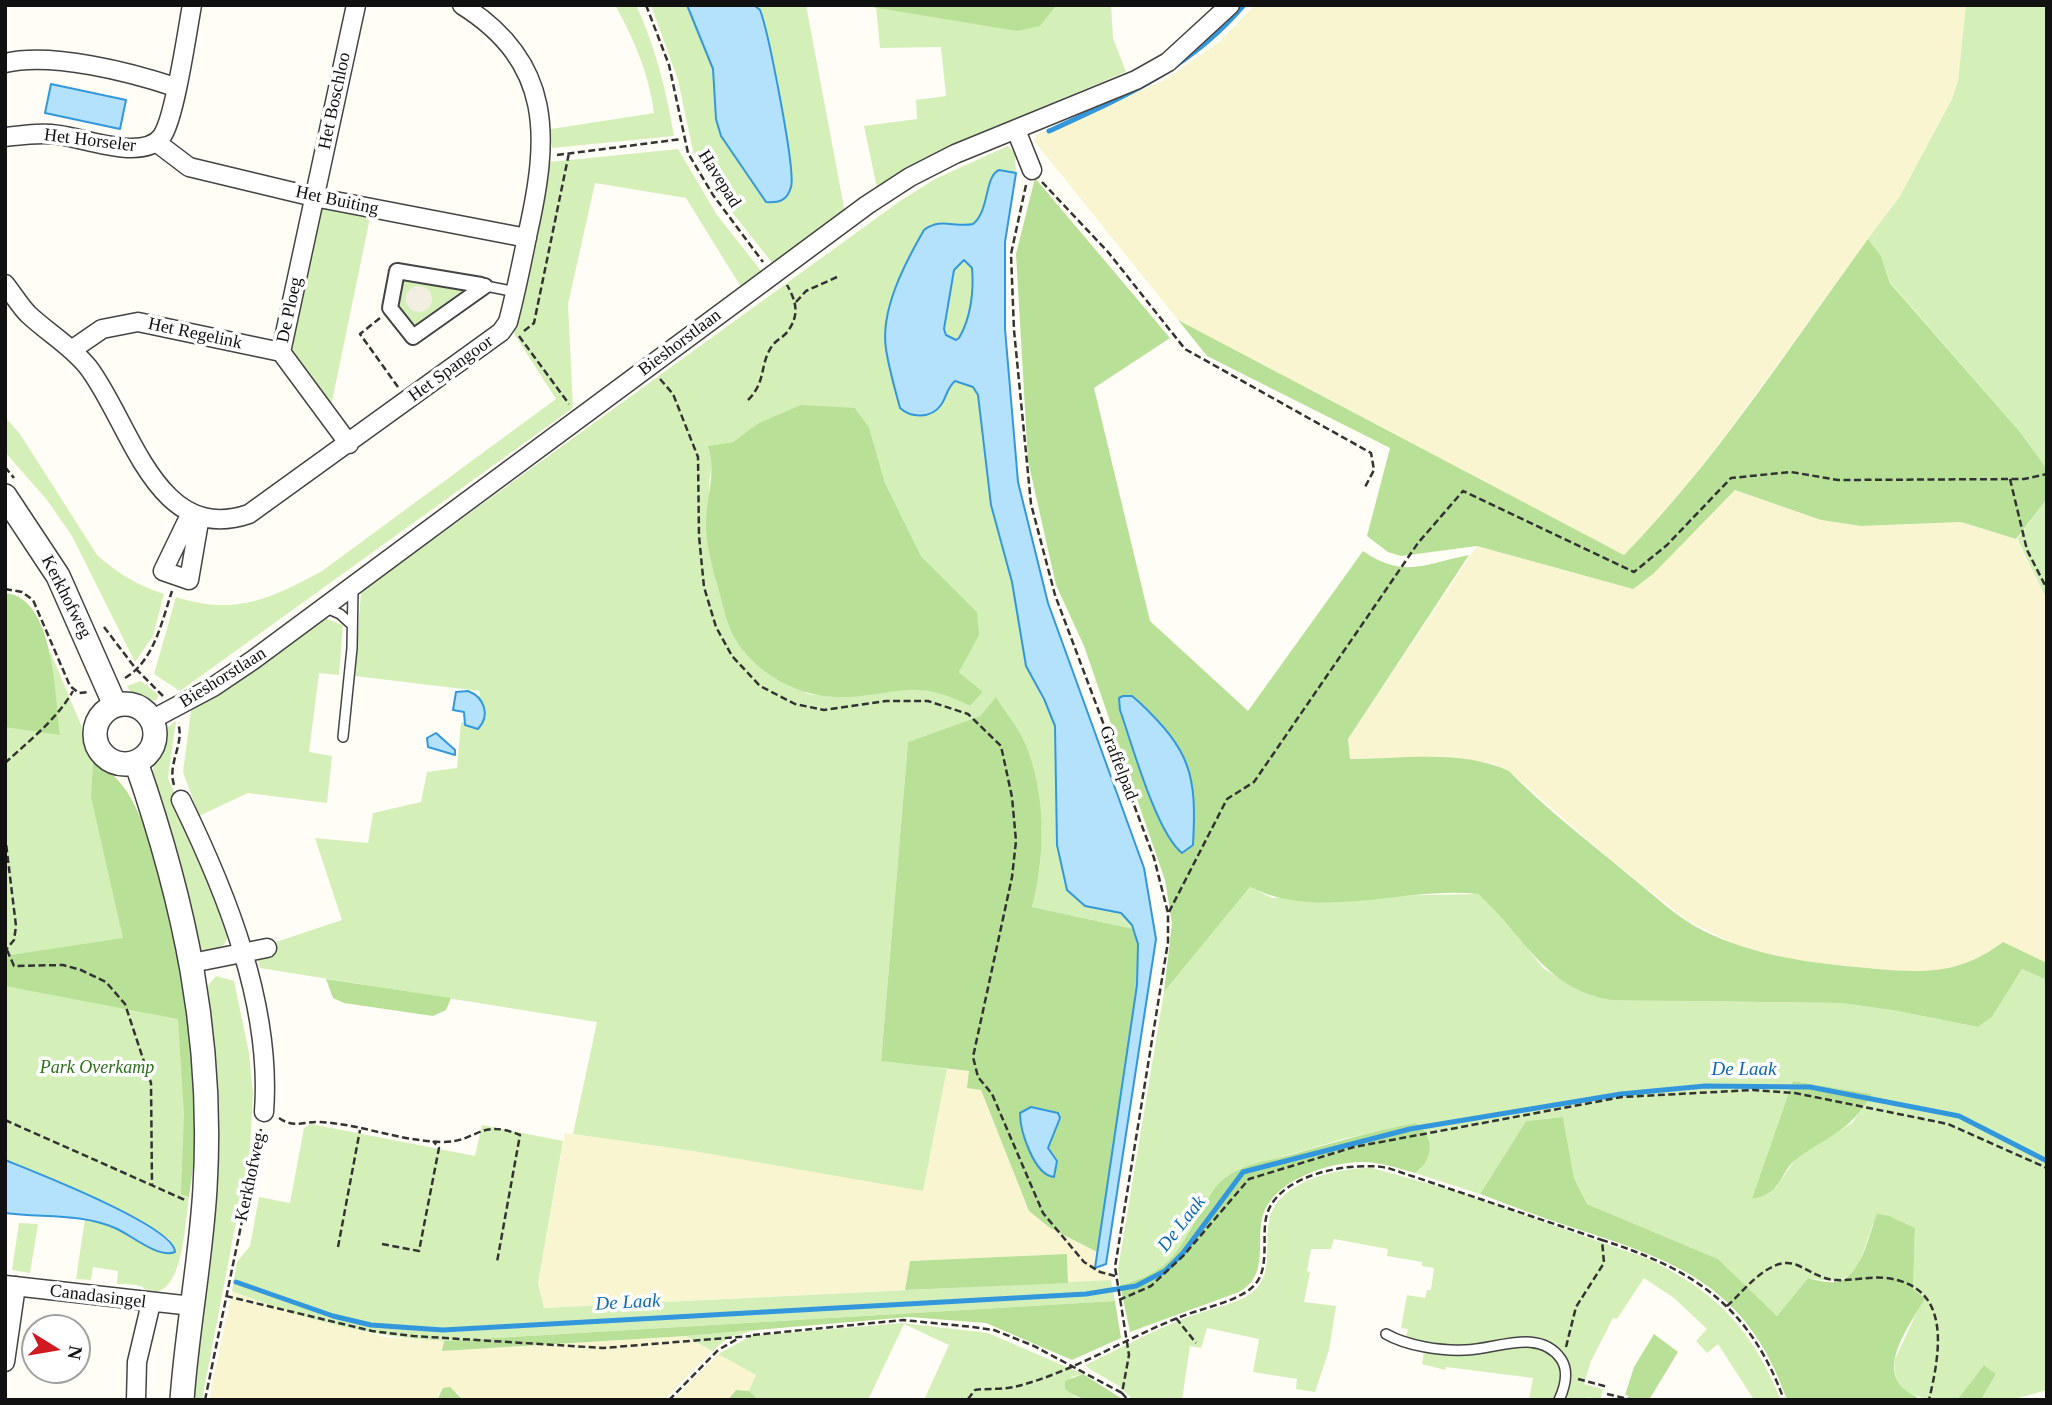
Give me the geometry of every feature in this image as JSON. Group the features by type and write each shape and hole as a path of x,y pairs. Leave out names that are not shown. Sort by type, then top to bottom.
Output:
{"street":[{"name":"Het Horseler","path":"5,137 60,135 138,149 156,142 167,125 192,5"},
{"name":"Het Boschloo","path":"314,197 356,5"},
{"name":"Het Spangoor","path":"195,515 237,518 249,514 501,332 513,329 516,292 543,156 537,96 525,70 489,24 462,5"},
{"name":"Bieshorstlaan","path":"161,715 233,674 774,273 910,177 955,154 1136,80 1168,62 1230,5"},
{"path":"5,64 57,61 150,79 176,87"},
{"path":"1016,130 1032,170"},
{"name":"Het Buiting","path":"156,142 189,167 314,197 527,237"},
{"name":"De Ploeg","path":"314,197 281,352 349,444"},
{"path":"397,271 483,285 414,337 391,309 397,271"},
{"path":"5,284 27,313 73,349 99,382 158,489 195,515 190,580 176,578"},
{"name":"Het Regelink","path":"73,349 102,329 138,322 281,352"},
{"name":"Kerkhofweg","path":"5,496 58,576 111,696"},
{"path":"111,696 161,715 153,744 146,755 136,762 122,764 110,760 99,750 95,738 96,724 111,696"},
{"path":"136,762 165,846 192,963 206,1101 204,1208 183,1400"},
{"name":"Kerkhofweg","path":"181,800 214,872 241,954 263,1046 264,1110"},
{"path":"192,963 267,948"},
{"path":"5,1362 10,1286"},
{"name":"Canadasingel","path":"10,1286 192,1306"},
{"path":"136,1400 137,1362 151,1303"}],"lane":[{"path":"483,285 516,292"},
{"path":"343,737 352,648 353,586"},
{"path":"324,607 340,614 351,624"},
{"path":"1386,1334 1406,1342 1455,1350 1531,1342 1549,1347 1563,1364 1565,1375 1559,1400"}],"path":[{"name":"Havepad","path":"646,5 671,73 683,139 713,195 796,302"},
{"path":"543,156 683,139"},
{"path":"569,153 534,323 513,329 579,418"},
{"path":"1032,170 1108,252 1185,349 1371,453 1374,470 1363,489"},
{"name":"Graffelpad","path":"1032,170 1019,208 1011,254 1016,357 1031,504 1055,595 1154,858 1168,913 1168,942 1115,1276 1129,1364 1122,1393"},
{"path":"748,400 757,391 765,375 772,346 788,331 796,313 796,302 806,291 837,277"},
{"path":"391,309 360,334 408,401"},
{"path":"649,366 673,394 698,457 699,536 704,587 716,627 732,656 761,686 795,704 824,710 886,701 929,701 968,715 1002,746 1012,797 1016,841 1012,877 974,1057 978,1077 992,1094 1043,1213 1084,1262 1100,1272 1115,1276"},
{"path":"1168,913 1227,799 1254,782 1418,543 1463,491 1633,572 1667,545 1731,478 1791,472 1838,480 2010,479 2047,474"},
{"path":"2010,479 2027,550 2047,589"},
{"path":"74,691 111,696 146,657 156,640 176,578"},
{"path":"5,589 22,592 38,607 74,691"},
{"path":"5,763 24,749 45,723 64,707 74,691"},
{"path":"161,715 180,728 172,779 181,800"},
{"path":"5,835 16,926 14,940 6,950 14,966 63,965 81,970 106,982 125,1004 151,1083 152,1186"},
{"path":"1119,1300 1151,1286 1184,1255 1249,1179 1354,1147 1622,1097 1753,1090 1796,1093 1948,1124 2047,1168"},
{"path":"264,1110 291,1125 319,1122 405,1140 456,1141 487,1127 521,1137 497,1262"},
{"name":"Kerkhofweg","path":"205,1400 264,1110"},
{"path":"5,1120 204,1208"},
{"path":"338,1247 360,1130"},
{"path":"382,1244 419,1251 439,1148 433,1141"},
{"path":"968,1399 975,1390 1016,1387 1073,1365 1176,1318 1253,1287 1263,1268 1265,1223 1273,1203 1296,1184 1342,1167 1365,1165 1388,1168 1602,1240 1655,1258 1686,1274 1727,1306 1766,1360 1784,1400"},
{"path":"1563,1364 1573,1316 1604,1263 1602,1240"},
{"path":"1727,1306 1781,1262 1795,1264 1829,1279 1885,1278 1911,1285 1927,1299 1937,1325 1938,1353 1929,1400"},
{"path":"226,1296 346,1325 413,1336 603,1348 903,1320 972,1326 994,1330 1073,1365 1122,1393 1128,1400"},
{"path":"1176,1318 1196,1343"},
{"path":"669,1400 725,1344 751,1336"},
{"path":"1565,1375 1608,1387"},
{"path":"1607,1394 1633,1400"}],"shaded area":[{"path":"1255,5 1966,5 1958,81 1952,99 1900,196 1726,435 1665,512 1624,555 1178,320 1035,142 1036,135 1163,81 1219,42"},
{"path":"419,286 428,290 432,299 428,308 419,312 410,308 406,299 410,290"},
{"path":"1735,490 1821,520 1861,526 1961,522 2016,539 2047,600 2047,963 2003,942 1981,958 1957,968 1916,973 1798,961 1764,953 1737,945 1688,921 1604,854 1509,771 1492,763 1435,759 1350,759 1348,739 1477,546 1633,589 1653,573"},
{"path":"947,1069 969,1071 981,1090 1029,1211 1050,1228 1097,1252 1095,1268 1109,1271 1111,1280 1068,1283 1067,1254 910,1261 905,1290 544,1308 538,1283 565,1133 693,1151 923,1190"},
{"path":"232,1291 267,1305 385,1337 444,1341 443,1351 686,1336 712,1351 664,1400 463,1400 458,1392 438,1393 437,1400 209,1400"},
{"path":"718,1354 756,1375 749,1391 736,1390 728,1400 673,1400"}],"green space":[{"path":"615,5 636,5 660,69 674,136 552,148 551,129 654,113 640,57"},
{"path":"651,5 687,5 713,69 716,119 721,136 766,202 785,140 779,92 769,47 754,5 806,5 845,213 773,264 728,207 693,151 678,80"},
{"path":"860,5 1057,5 1040,26 1017,31"},
{"path":"1057,5 1111,5 1113,38 1126,72 951,145 877,188 864,126 917,119 916,100 946,96 941,47 880,48 876,7 1040,26"},
{"path":"1966,5 2047,5 2047,469 2020,432 1890,282 1881,256 1868,239 1900,196 1952,99 1958,81"},
{"path":"1008,146 1015,154 1016,173 1000,170 994,172 984,210 973,225 931,224 911,253 888,317 942,404 946,389 955,381 973,387 978,395 991,505 1012,582 1026,665 1055,726 1057,845 1067,890 1085,906 1121,913 1134,929 1032,907 1040,866 1042,828 1024,741 996,698 980,716 908,742 881,1060 947,1069 923,1191 693,1151 573,1134 597,1022 260,968 255,949 342,920 315,838 368,843 373,813 421,802 427,772 457,768 461,723 477,717 480,691 355,676 361,592 900,201 937,178","holes":["856,409 869,427 885,483 921,556 977,612 968,655 959,672 983,692 970,706 945,693 912,688 836,697 808,694 736,641 710,558 709,482 713,461 709,446 733,442 757,424"]},
{"path":"678,149 717,215 762,272 741,287 686,198 595,183 568,304 573,408 180,691 154,674 176,597 216,605 234,605 252,602 286,590 322,571 556,399 511,329 550,162"},
{"path":"1035,178 1170,338 1094,388 1150,621 1248,711 1363,551 1377,560 1403,567 1426,565 1469,555 1348,739 1350,759 1451,758 1491,764 1509,771 1553,812 1674,912 1702,930 1742,946 1824,964 1922,971 1938,970 1970,961 2003,942 2047,963 2047,980 2022,969 1992,1017 1978,1027 1841,1003 1612,1000 1588,994 1569,985 1552,972 1478,894 1421,894 1363,901 1305,902 1277,897 1250,887 1164,992 1172,923 1165,880 1084,646 1056,585 1028,461 1016,254","holes":["1132,696 1162,725 1178,746 1191,785 1146,782 1120,710 1119,698"]},
{"path":"321,202 371,213 331,406 289,350"},
{"path":"1868,239 1881,256 1890,283 2020,432 2047,469 2047,499 2016,539 1961,522 1861,526 1821,520 1735,490 1653,574 1633,589 1477,546 1401,556 1388,552 1367,536 1390,448 1207,356 1178,320 1624,555 1658,519 1722,441"},
{"path":"964,260 972,268 972,296 966,327 956,340 950,339 944,329 954,270"},
{"path":"401,274 476,288 413,333 392,307"},
{"path":"801,405 855,408 869,427 885,483 921,556 977,612 979,635 959,672 983,692 970,706 950,697 917,690 836,697 807,692 768,673 746,654 737,642 728,623 707,540 706,514 711,465 708,446 733,442 757,424"},
{"path":"5,417 20,434 97,555 129,578 164,594 153,636 135,662 72,536 47,500 5,452"},
{"path":"2047,499 2047,600 2017,539"},
{"path":"5,593 22,599 34,612 43,630 54,675 60,735 5,727"},
{"name":"Park Overkamp","path":"5,597 50,657 50,651 94,756 124,796 190,1063 184,1195 189,1197 184,1237 177,1268 171,1280 163,1289 153,1292 137,1285 117,1284 118,1271 93,1267 91,1280 76,1279 85,1219 114,1227 165,1253 169,1239 97,1199 5,1159"},
{"path":"325,618 343,625 339,675 319,673 309,752 332,756 327,803 248,793 199,816 183,772 191,711"},
{"path":"141,681 159,695 156,700 142,701 132,695 127,686"},
{"path":"996,697 1025,743 1037,783 1042,824 1040,866 1032,907 1134,929 1138,944 1137,985 1097,1252 1050,1228 1029,1211 981,1090 967,1088 969,1071 881,1061 908,742 980,716"},
{"path":"176,721 168,778 201,854 230,932 224,945 208,952 199,949 189,895 153,780 154,754 165,729"},
{"path":"94,750 132,800 150,841 178,940 187,995 196,1103 189,1197 181,1194 184,1114 178,1019 5,986 5,956 123,938 91,797"},
{"path":"1250,887 1272,898 1478,894 1499,912 1543,968 1580,991 1689,1001 1841,1003 1978,1027 1992,1017 2022,969 2047,980 2047,1390 2011,1400 1981,1400 1996,1374 1984,1365 1957,1400 1923,1398 1913,1395 1898,1383 1895,1359 1924,1297 1913,1289 1915,1228 1873,1224 1854,1271 1838,1280 1808,1278 1777,1316 1718,1259 1587,1204 1574,1178 1563,1117 1526,1121 1480,1194 1415,1173 1421,1169 1415,1123 1343,1139 1240,1169 1226,1177 1171,1261 1154,1275 1120,1285 1118,1269 1164,992","holes":["1793,1081 1872,1094 1852,1123 1796,1158 1775,1189"]},
{"path":"216,976 234,981 249,1053 253,1094 250,1149 202,1400 193,1400 215,1215 206,988"},
{"path":"326,979 451,998 446,1010 433,1016 344,1003 333,998"},
{"path":"1793,1081 1872,1094 1848,1124 1792,1163 1771,1191 1752,1199"},
{"path":"1563,1117 1574,1178 1587,1204 1718,1259 1777,1316 1808,1278 1835,1282 1851,1273 1863,1254 1877,1214 1889,1216 1915,1228 1913,1289 1925,1298 1900,1343 1894,1367 1896,1378 1903,1388 1921,1400 1787,1400 1771,1361 1751,1329 1729,1304 1703,1283 1675,1266 1643,1252 1480,1194 1526,1121"},
{"path":"1415,1123 1426,1134 1430,1148 1426,1161 1415,1173 1362,1162 1334,1165 1304,1175 1278,1192 1263,1215 1258,1267 1249,1285 1239,1292 1130,1332 1120,1285 1152,1273 1173,1256 1212,1192 1225,1178 1258,1163"},
{"path":"311,1124 475,1156 482,1125 563,1141 538,1283 544,1308 1111,1280 1115,1301 444,1341 362,1331 284,1310 232,1291 237,1262 250,1246 259,1197 290,1203 304,1128"},
{"path":"1372,1168 1455,1191 1646,1258 1670,1270 1711,1298 1744,1332 1770,1375 1781,1400 1754,1400 1718,1344 1707,1353 1696,1341 1707,1329 1674,1298 1644,1278 1617,1319 1613,1318 1591,1361 1584,1384 1603,1389 1600,1400 1588,1397 1587,1400 1564,1400 1567,1369 1555,1347 1545,1341 1519,1338 1465,1346 1406,1337 1408,1329 1401,1328 1407,1295 1425,1298 1427,1290 1431,1290 1434,1268 1422,1266 1422,1262 1387,1256 1388,1249 1334,1239 1331,1249 1311,1249 1307,1271 1310,1272 1304,1302 1336,1306 1329,1350 1315,1392 1296,1389 1297,1379 1253,1372 1259,1339 1207,1328 1201,1348 1190,1346 1182,1400 1133,1400 1119,1386 1088,1368 1086,1365 1158,1329 1239,1300 1253,1292 1264,1277 1269,1221 1274,1207 1283,1196 1326,1174"},
{"path":"19,1223 38,1224 30,1273 12,1270"},
{"path":"1067,1254 1068,1283 905,1290 910,1261"},
{"path":"1115,1301 1121,1338 1072,1360 986,1323 909,1317 686,1336 442,1351 444,1341"},
{"path":"902,1323 988,1333 1083,1374 1071,1377 1073,1395 1081,1400 924,1400 949,1345 904,1324 868,1400 759,1400 749,1391 756,1375 718,1354 751,1336"},
{"path":"757,1330 729,1337 712,1351 686,1336"},
{"path":"1654,1334 1678,1352 1649,1400 1628,1400 1629,1396 1625,1395 1634,1367"},
{"path":"1514,1347 1539,1349 1554,1358 1560,1375 1555,1400 1529,1400 1533,1378 1446,1367 1445,1370 1422,1364 1424,1351 1465,1355"},
{"path":"1984,1365 1996,1374 1981,1400 1957,1400"},
{"path":"1083,1374 1124,1400 1086,1399 1065,1389 1065,1381"},
{"path":"450,1387 463,1400 437,1400 443,1388"},
{"path":"736,1390 749,1391 759,1400 728,1400"}],"water":[{"path":"687,5 754,5 760,10 775,71 789,155 791,187 782,200 766,202 721,136 716,119 713,69"},
{"path":"51,84 126,100 120,129 45,113"},
{"path":"999,170 1016,173 1005,242 1005,329 1018,482 1048,603 1144,868 1156,939 1106,1264 1095,1268 1137,985 1138,944 1132,925 1121,913 1085,906 1067,890 1057,845 1055,726 1026,666 1012,582 991,505 978,395 973,387 955,381 937,410 921,416 910,414 900,408 886,349 885,334 890,303 902,272 924,230 942,223 973,224 982,211 994,174","holes":["964,260 972,268 973,285 969,313 956,340 946,335 944,329 954,270"]},
{"path":"468,691 482,702 484,707 484,718 478,729 465,725 464,712 453,710 456,692"},
{"path":"1132,696 1156,719 1180,750 1187,766 1194,800 1193,845 1182,853 1163,827 1146,786 1120,710 1119,698"},
{"path":"436,733 455,750 455,755 428,747 427,738"},
{"path":"1031,1107 1058,1113 1060,1118 1048,1148 1057,1161 1054,1177 1040,1169 1025,1141 1020,1113"},
{"path":"5,1160 128,1214 169,1241 175,1252 161,1252 102,1223 5,1213"}],"waterway":[{"path":"1049,131 1129,93 1178,64 1201,47 1244,5"},
{"name":"De Laak","path":"236,1282 333,1316 371,1325 443,1330 1086,1294 1136,1286 1165,1271 1183,1253 1243,1172 1410,1129 1621,1094 1705,1086 1810,1087 1959,1116 2047,1161"}]}
